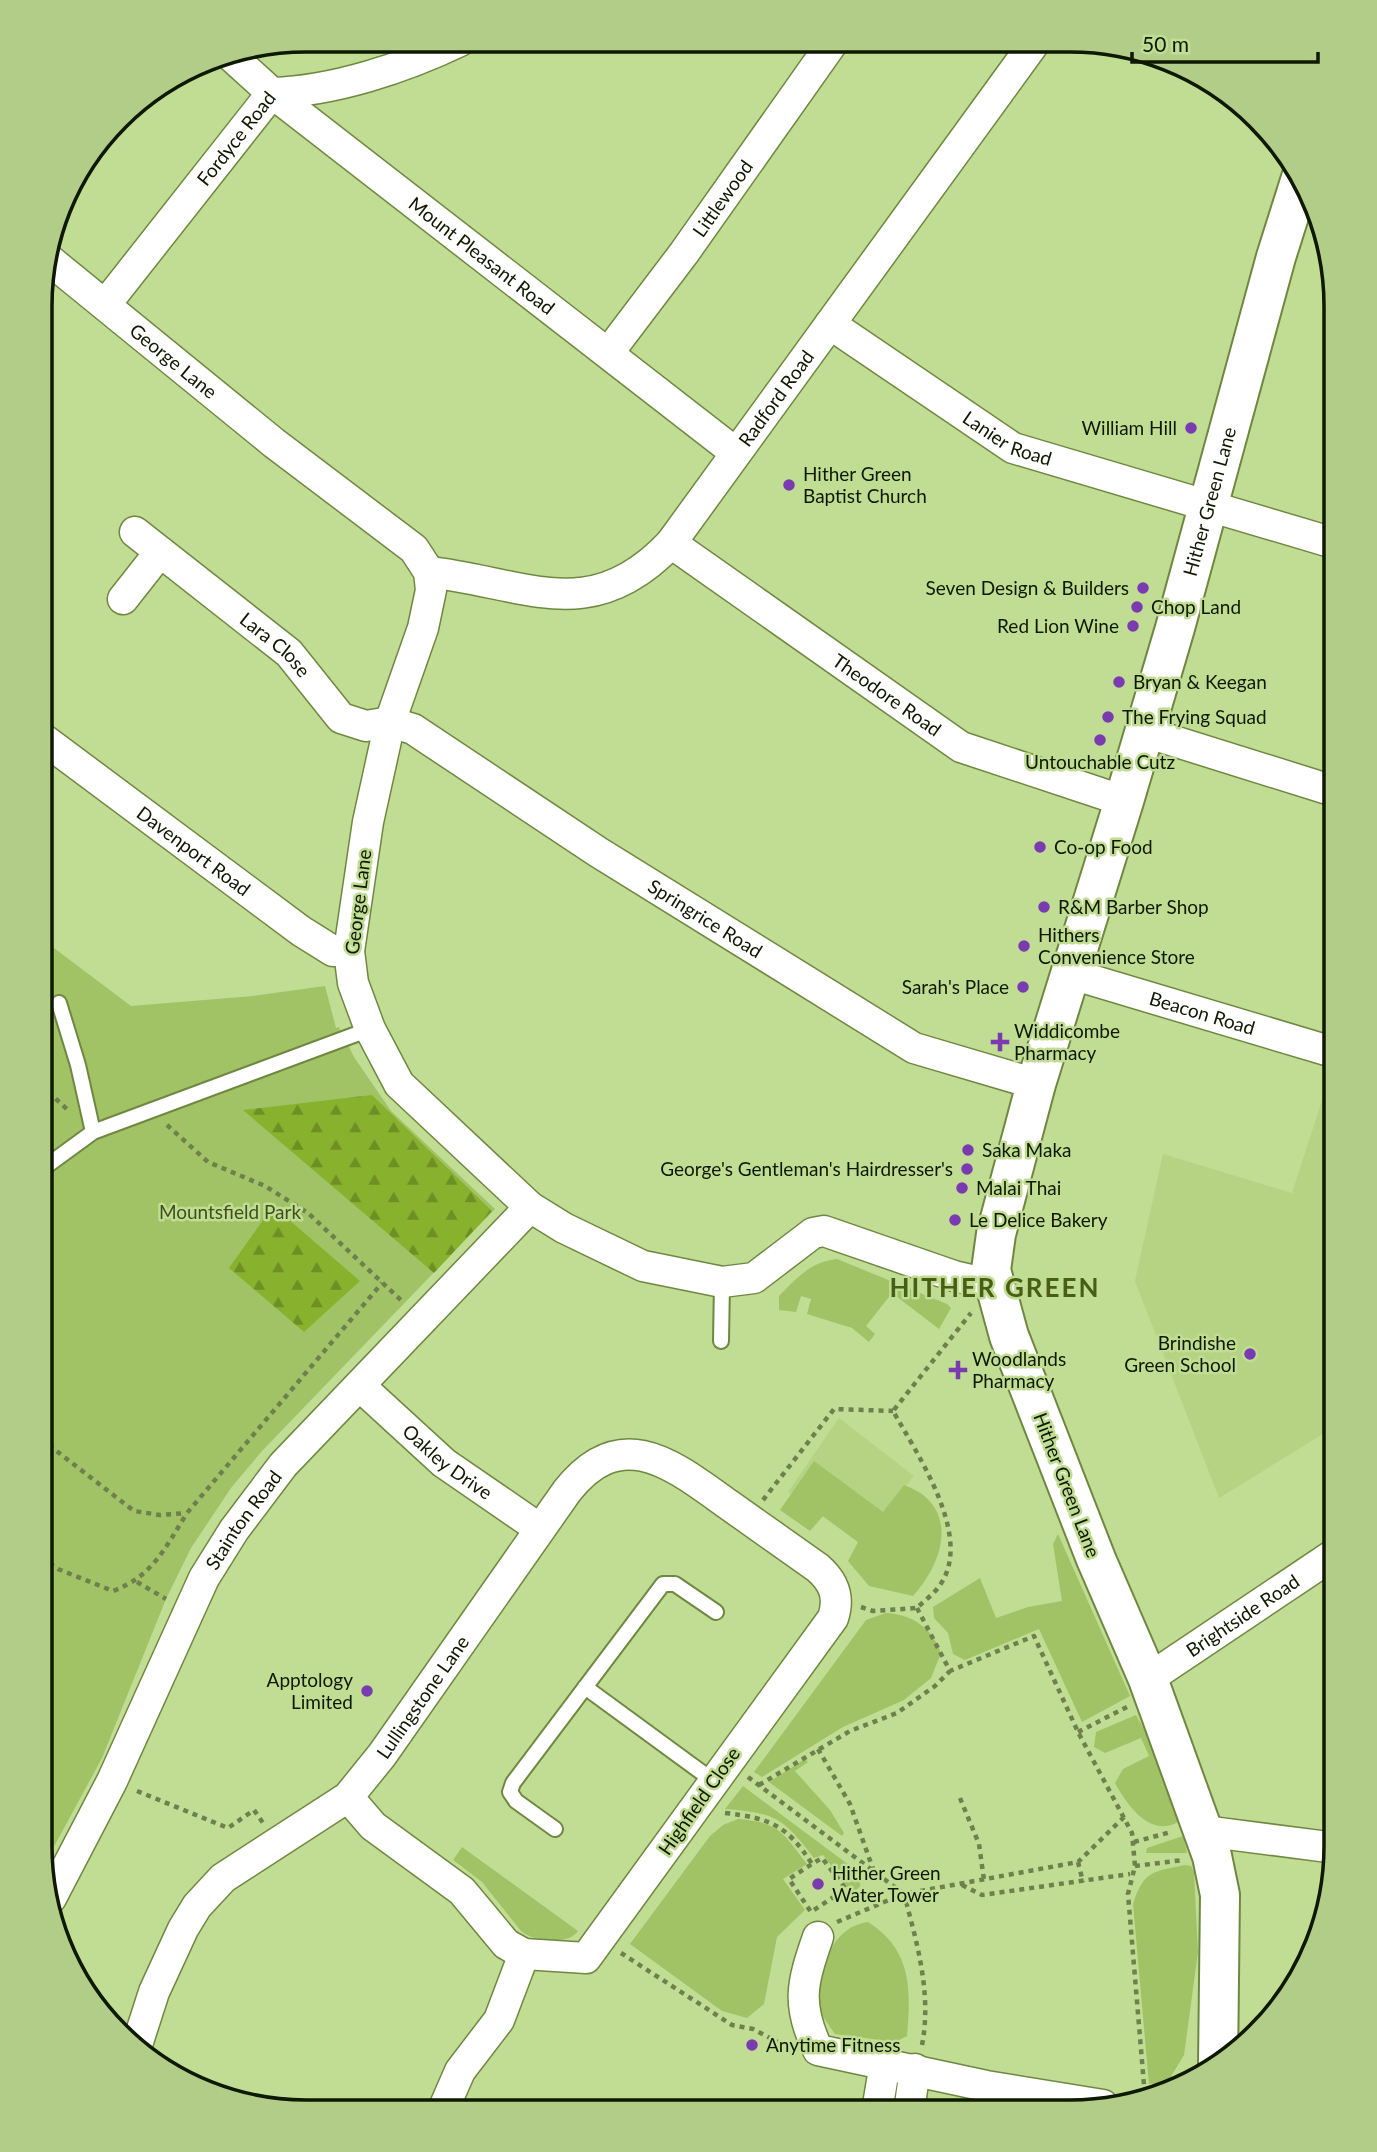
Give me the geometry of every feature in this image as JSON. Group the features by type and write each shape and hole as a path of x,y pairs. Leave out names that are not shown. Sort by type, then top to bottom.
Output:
{"street":[{"name":"Fordyce Road","path":"105,305 272,93 298,92 380,71 431,52"},
{"name":"Littlewood","path":"609,352 684,253 825,52"},
{"name":"Radford Road","path":"429,572 531,592 592,592 625,581 655,560 671,543 1028,52"},
{"name":"Mount Pleasant Road","path":"238,62 272,93 736,453"},
{"name":"Hither Green Lane","path":"1218,2052 1220,1895 1208,1843 1151,1686 1096,1559 1009,1336 993,1285 996,1234 1036,1084 1068,973 1125,801 1276,257 1298,194"},
{"name":"George Lane","path":"56,265 274,443 414,549 429,572 431,590 423,628 390,722 368,822 349,951 353,983 370,1030 399,1084 530,1207 564,1228 643,1266 722,1282 754,1279 813,1233 824,1231 954,1276 993,1285"},
{"name":"Lanier Road","path":"830,324 1013,448 1324,540"},
{"name":"Lara Close","path":"135,532 289,653 341,718 366,726 390,722"},
{"name":"Theodore Road","path":"671,543 961,747 1125,801"},
{"path":"123,600 160,552"},
{"name":"Springrice Road","path":"390,722 413,729 598,852 914,1048 1036,1084"},
{"path":"1145,732 1324,788"},
{"name":"Davenport Road","path":"52,745 301,931 333,951 349,951"},
{"name":"Beacon Road","path":"1068,973 1324,1049"},
{"name":"Stainton Road","path":"56,1888 112,1781 204,1578 269,1480 530,1207"},
{"name":"Oakley Drive","path":"360,1386 444,1463 540,1529"},
{"name":"Lullingstone Lane","path":"140,2036 153,1992 197,1906 223,1878 348,1797 382,1755 578,1476 604,1459 643,1455 661,1459 749,1519"},
{"path":"749,1519 825,1574 831,1581 836,1599"},
{"name":"Brightside Road","path":"1151,1686 1324,1562"},
{"name":"Highfield Close","path":"524,1954 586,1958 602,1940 719,1770 833,1618 836,1599"},
{"path":"348,1797 373,1826 462,1891 506,1944 524,1954 499,2020 460,2071 447,2100"},
{"path":"1208,1843 1324,1848"},
{"path":"818,1937 803,1981 802,2009 818,2050 915,2069 988,2075 1081,2099"},
{"path":"879,2100 885,2063"},
{"path":"911,2100 915,2069"}],"lane":[{"path":"59,1003 78,1065 93,1132"},
{"path":"52,1162 93,1132 370,1030"},
{"path":"721,1341 722,1282"},
{"path":"555,1829 516,1801 510,1792 513,1783 663,1584 675,1584 716,1612"},
{"path":"585,1687 719,1770"}],"path":[{"path":"52,1565 113,1591 137,1582 164,1549 187,1513 382,1283 308,1213 265,1186 208,1162 150,1111"},
{"path":"893,1411 993,1285"},
{"path":"749,1519 834,1409 893,1411"},
{"path":"836,1599 873,1611 917,1608 941,1584 952,1552 937,1490 893,1411"},
{"path":"52,1448 134,1511 160,1515 187,1513"},
{"path":"917,1608 950,1671"},
{"path":"759,1785 850,1731 897,1713 935,1686 950,1671 1034,1636 1078,1732 1132,1833 1135,1866 1130,1874 1128,1894 1144,2088"},
{"path":"1078,1732 1151,1686"},
{"path":"818,1749 850,1804 874,1871"},
{"path":"719,1770 759,1785 904,1894 918,1946 927,2005 923,2042 915,2069"},
{"path":"112,1781 228,1828 254,1810 276,1844"},
{"path":"960,1798 979,1844 984,1880"},
{"path":"721,1812 764,1818 784,1828 812,1864"},
{"path":"818,1937 838,1921 904,1894 1079,1861 1124,1816"},
{"path":"1135,1866 1208,1843"},
{"path":"822,1858 846,1889 811,1912 789,1879 812,1864 822,1858"},
{"path":"1079,1861 1083,1882"},
{"path":"961,1884 982,1895 1130,1874"},
{"path":"602,1940 732,2025 753,2029 786,2047"}],"shaded area":[{"name":"Brindishe Green School","path":"1324,1094 1324,1433 1219,1498 1135,1281 1163,1154 1292,1193"},
{"path":"839,1418 914,1476 858,1542 788,1492"}],"green space":[{"name":"Mountsfield Park","path":"52,947 131,1006 253,996 325,986 336,1028 339,1027 354,1057 391,1111 495,1209 262,1451 231,1488 191,1548 166,1599 102,1758 52,1850"},
{"path":"372,1095 492,1211 434,1273 243,1110"},
{"path":"273,1206 360,1281 304,1332 229,1268"},
{"path":"837,1259 951,1308 939,1329 892,1293 866,1326 875,1334 869,1342 852,1328 807,1314 811,1299 801,1296 796,1312 779,1310 779,1296 798,1277 812,1267"},
{"path":"814,1461 883,1512 904,1485 922,1494 934,1506 942,1535 939,1551 933,1567 913,1596 869,1586 848,1561 858,1542 823,1516 810,1531 780,1510"},
{"path":"1058,1534 1130,1696 1082,1722 1039,1629 965,1660 953,1654 948,1633 934,1618 933,1607 980,1578 996,1618 1028,1607 1062,1601 1053,1544"},
{"path":"886,1613 904,1616 920,1624 932,1636 941,1653 931,1678 904,1700 843,1727 762,1777 754,1772 866,1620"},
{"path":"1136,1715 1171,1780 1178,1808 1178,1822 1168,1826 1158,1826 1140,1817 1115,1783 1123,1769 1149,1756 1141,1738 1105,1753 1094,1747 1096,1732"},
{"path":"805,1759 808,1762 795,1771 830,1810 844,1833 842,1836 769,1782"},
{"path":"743,1786 861,1874 860,1886 853,1894 823,1855 814,1858 794,1834 777,1820 756,1813 725,1809"},
{"path":"738,1819 772,1826 792,1844 807,1864 783,1879 805,1910 777,1937 764,2004 747,2018 722,2011 630,1944 710,1836 723,1825"},
{"path":"1183,1836 1187,1853 1146,1853 1147,1848"},
{"path":"462,1847 578,1931 566,1939 550,1941 534,1938 521,1931 482,1882 453,1860"},
{"path":"1185,1865 1191,1866 1194,1872 1198,1952 1184,2055 1169,2079 1149,2084 1133,1904 1146,1879 1165,1869"},
{"path":"868,1922 893,1945 906,1972 909,2002 907,2036 895,2042 835,2034 821,2014 819,1996 814,1996 820,1973 837,1940 856,1925"}],"place":[{"name":"William Hill","path":"1191,428"},
{"name":"Hither Green Baptist Church","path":"789,485"},
{"name":"Seven Design & Builders","path":"1143,588"},
{"name":"Chop Land","path":"1137,607"},
{"name":"Red Lion Wine","path":"1133,626"},
{"name":"Bryan & Keegan","path":"1119,682"},
{"name":"The Frying Squad","path":"1108,717"},
{"name":"Untouchable Cutz","path":"1100,740"},
{"name":"Co-op Food","path":"1040,847"},
{"name":"R&M Barber Shop","path":"1044,907"},
{"name":"Hithers Convenience Store","path":"1024,946"},
{"name":"Sarah's Place","path":"1023,987"},
{"name":"Widdicombe Pharmacy","path":"1000,1042"},
{"name":"Saka Maka","path":"968,1150"},
{"name":"George's Gentleman's Hairdresser's","path":"967,1169"},
{"name":"Malai Thai","path":"962,1188"},
{"name":"Le Delice Bakery","path":"955,1220"},
{"name":"Brindishe Green School","path":"1250,1354"},
{"name":"Woodlands Pharmacy","path":"958,1370"},
{"name":"Apptology Limited","path":"367,1691"},
{"name":"Hither Green Water Tower","path":"818,1884"},
{"name":"Anytime Fitness","path":"752,2045"}],"district":[{"name":"HITHER GREEN","path":"995,1288"}]}
